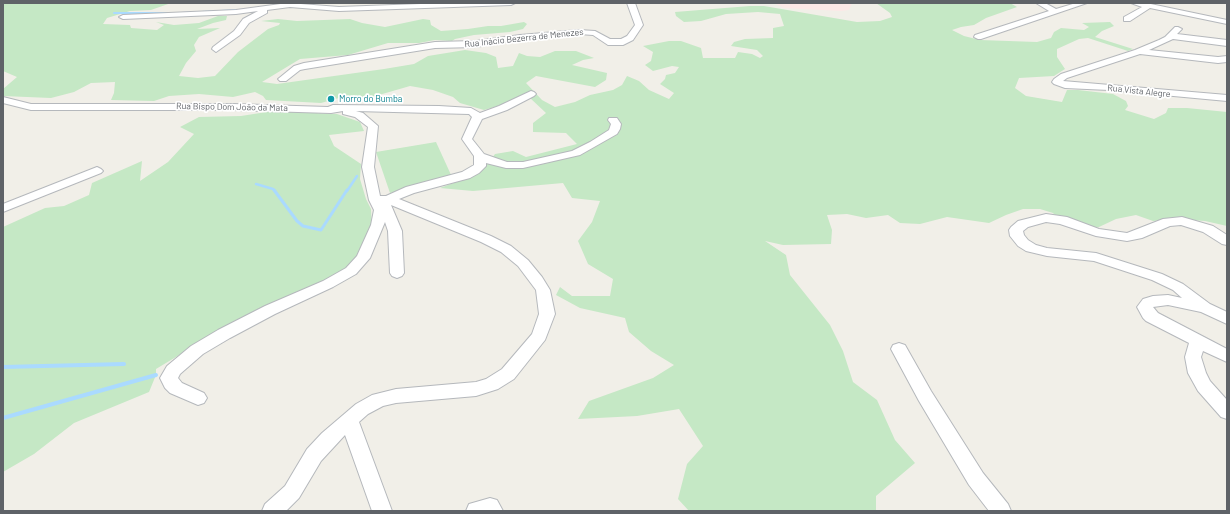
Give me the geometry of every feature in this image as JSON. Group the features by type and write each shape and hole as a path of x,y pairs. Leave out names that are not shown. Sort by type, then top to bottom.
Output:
{"street":[{"path":"123,17 236,12 290,5 339,9 384,5 511,3"},
{"name":"Rua Inácio Bezerra de Menezes","path":"283,79 297,68 304,66 435,45 476,44 520,37 580,32 595,33 608,42 622,42 630,38 639,25 631,3"},
{"path":"1040,3 1056,12"},
{"path":"978,37 1083,3"},
{"path":"1135,3 1226,23"},
{"path":"1166,10 1179,3"},
{"path":"1127,19 1149,6"},
{"path":"216,50 237,33 246,21 273,7"},
{"path":"1138,52 1162,42 1175,33 1227,43"},
{"path":"1138,52 1222,60 1227,67"},
{"name":"Rua Vista Alegre","path":"1138,52 1064,76 1057,82 1065,85 1110,87 1150,92 1227,98"},
{"path":"477,117 503,108 531,94"},
{"name":"Rua Bispo Dom João da Mata","path":"3,100 31,107 159,108 203,116 292,108 331,110"},
{"path":"331,110 333,108 439,108 471,112 475,113 477,117"},
{"path":"331,110 359,115 373,126 368,167 395,231 397,273"},
{"path":"477,117 467,139 480,156 495,163 515,165 563,157 587,148 609,135 615,129 616,124 613,120"},
{"path":"382,203 410,190 466,175 480,166 480,156"},
{"path":"3,208 97,171"},
{"path":"198,398 176,388 171,383 169,378 173,370 197,350 243,324 328,284 351,271 363,258 372,242 378,225 382,203"},
{"path":"272,511 292,492 314,455 329,438 362,409 378,400 390,397 476,388 492,384 508,374 527,352 539,336 547,314 544,296 537,280 522,263 506,249 486,239 382,203"},
{"path":"1227,241 1208,229 1182,221 1168,222 1137,235 1128,237 1096,232 1062,220 1046,218 1023,224 1016,230 1017,236 1023,243 1031,248 1047,252 1096,257 1157,277 1178,287 1205,308 1227,319"},
{"path":"1205,308 1168,300 1153,301 1148,303 1145,307 1148,314 1152,317 1197,342 1227,356"},
{"path":"1197,342 1193,357 1197,373 1204,386 1227,412"},
{"path":"899,349 925,396 976,479 1002,511"},
{"path":"349,419 382,511"},
{"path":"476,511 490,507 494,511"}],"shaded area":[{"path":"774,3 852,3 849,10 841,11 784,8"}],"green space":[{"path":"3,3 171,3 151,10 130,11 107,18 103,24 130,25 131,28 157,30 164,25 156,22 174,25 199,23 218,16 227,16 226,20 197,29 220,28 199,37 194,45 196,51 186,63 179,76 198,78 215,76 238,52 268,29 279,25 280,23 261,21 278,19 297,21 350,19 362,23 385,27 423,19 430,20 431,25 441,31 501,26 524,22 527,24 523,29 510,32 474,35 452,41 435,40 419,43 388,43 348,55 300,59 262,82 277,84 384,69 414,64 428,56 465,50 486,53 496,57 498,68 513,66 519,53 527,56 540,57 555,51 576,51 594,58 583,60 572,65 607,73 606,80 595,87 536,76 526,83 542,100 555,107 575,102 590,95 613,90 622,85 627,76 639,81 649,90 669,99 674,93 660,84 665,79 666,75 675,73 679,67 672,66 653,71 645,65 651,61 653,52 643,46 669,41 681,41 701,48 703,58 735,58 738,52 752,54 760,58 763,56 757,50 731,46 734,42 745,39 773,38 773,28 784,26 780,14 758,12 726,14 701,21 684,22 676,16 675,12 764,6 857,22 880,21 892,17 890,13 876,3 1010,3 1017,7 986,18 974,25 952,30 964,36 980,40 1037,42 1051,38 1054,32 1061,28 1084,30 1089,27 1082,23 1110,22 1114,26 1102,31 1095,37 1133,49 1128,51 1088,38 1079,39 1057,49 1057,57 1065,69 1054,76 1019,78 1015,88 1026,96 1062,102 1067,90 1113,94 1126,101 1128,106 1125,110 1154,119 1166,113 1168,108 1187,108 1227,112 1227,226 1205,221 1175,219 1153,221 1136,215 1116,219 1099,227 1089,228 1059,220 1053,213 1040,209 1023,209 989,223 947,217 920,224 900,223 888,215 866,218 847,214 827,215 832,230 831,244 783,245 765,241 786,255 790,275 830,325 843,351 853,382 877,400 895,440 915,463 876,496 876,511 689,511 678,499 687,464 703,446 679,409 637,416 578,419 589,401 653,378 674,365 651,351 629,332 625,318 580,308 556,295 560,287 572,296 610,296 613,279 588,264 578,241 592,222 600,201 572,198 563,183 473,191 440,188 464,179 486,166 495,154 513,151 526,157 577,144 566,133 533,132 533,123 546,113 529,97 484,110 460,103 453,97 433,90 410,86 372,97 346,96 321,103 266,100 263,96 255,92 233,97 199,94 169,96 154,101 111,100 114,93 115,82 91,83 74,92 51,98 3,96 3,89 17,77 3,71"},
{"path":"273,111 337,114 360,122 364,131 329,135 334,146 361,164 360,179 366,199 371,209 372,231 358,257 337,278 239,319 156,369 156,375 149,392 74,423 34,454 3,472 3,227 45,208 64,206 89,195 92,183 142,161 140,181 168,162 194,134 180,127 199,117 241,116"},
{"path":"436,142 452,177 390,193 376,152"}],"waterway":[{"path":"182,13 240,10"},
{"path":"114,13 172,13"},
{"path":"347,191 357,176"},
{"path":"256,184 274,190"},
{"path":"274,190 297,221 303,226 321,230 347,190"},
{"path":"3,367 124,364"},
{"path":"3,418 156,375"}],"place":[{"name":"Morro do Bumba","path":"331,99"}]}
